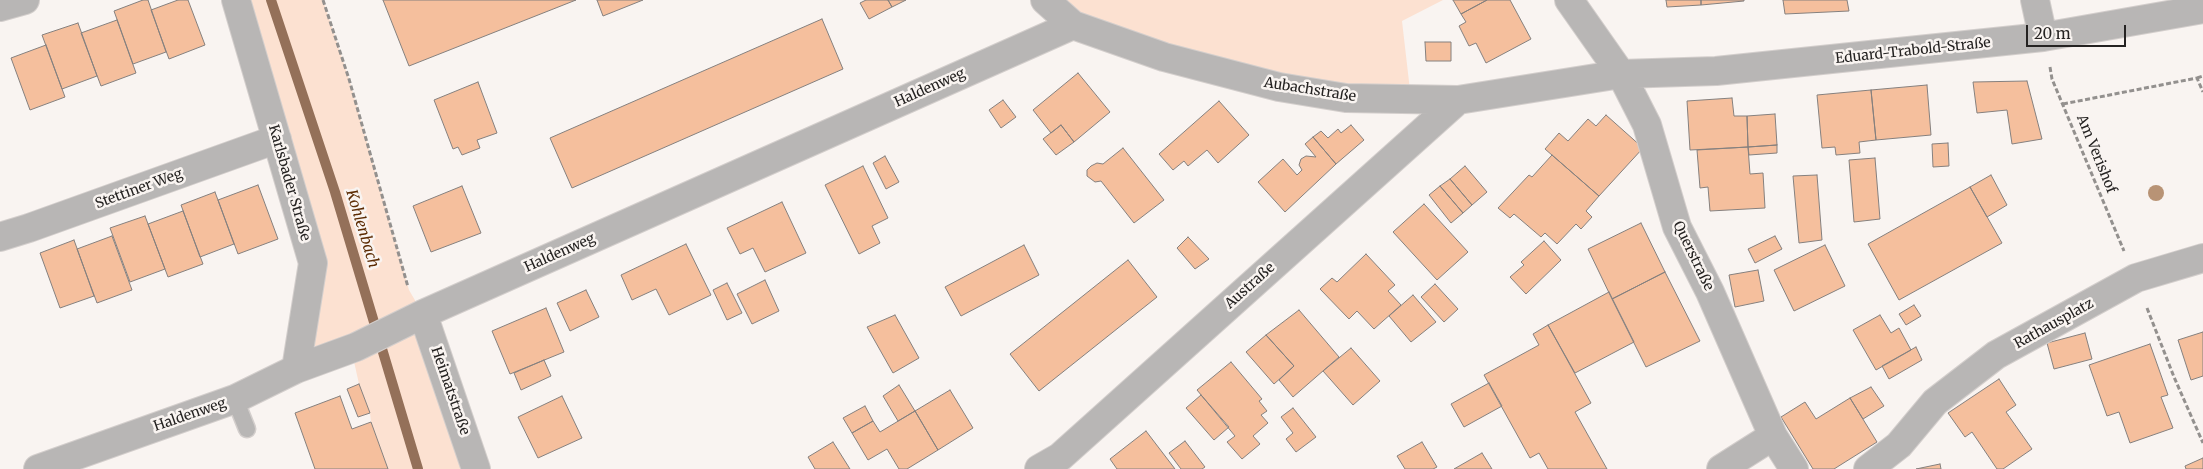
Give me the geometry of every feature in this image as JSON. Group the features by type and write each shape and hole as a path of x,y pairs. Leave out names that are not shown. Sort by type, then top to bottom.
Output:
{"street":[{"path":"0,7 25,0"},
{"name":"Karlsbader Straße","path":"236,0 313,263 296,369"},
{"name":"Aubachstraße","path":"1045,0 1073,25 1164,57 1279,87 1346,98 1458,100 1621,74"},
{"name":"Querstraße","path":"1568,0 1621,74 1647,125 1677,227 1710,292 1773,436 1794,469"},
{"path":"2035,0 2043,37"},
{"name":"Eduard-Trabold-Straße","path":"1621,74 1716,71 2043,37 2203,9"},
{"name":"Haldenweg","path":"41,468 235,399 296,369 356,347 417,317 1073,25"},
{"name":"Austraße","path":"1055,465 1458,100"},
{"name":"Stettiner Weg","path":"0,237 277,139"},
{"name":"Rathausplatz","path":"1868,469 1899,445 1935,402 1996,355 2136,278 2203,258"},
{"name":"Heimatstraße","path":"417,317 476,469"},
{"path":"1721,469 1773,436"}],"lane":[{"path":"235,399 247,430"}],"path":[{"path":"323,0 349,79 417,317"},
{"name":"Am Verishof","path":"2043,37 2052,79 2203,443"},
{"path":"2063,104 2203,76"},
{"path":"2197,78 2203,92"}],"shaded area":[{"path":"236,0 323,0 349,79 409,290 423,314 476,469 388,469 359,384 351,348 296,369 313,263"},
{"path":"1045,0 1443,0 1402,21 1411,99 1164,57"}],"building":[{"path":"143,0 148,0 166,52 133,64 114,11"},
{"path":"178,0 188,0 205,45 169,59 151,10"},
{"path":"383,0 576,0 409,66"},
{"path":"597,0 643,0 603,16"},
{"path":"866,0 888,0 892,7 869,19 860,3"},
{"path":"888,0 906,0 892,7"},
{"path":"1453,0 1487,0 1461,14"},
{"path":"1487,0 1510,0 1531,39 1486,63 1476,43 1469,46 1459,26 1466,22 1461,14"},
{"path":"1666,0 1701,0 1701,5 1667,7"},
{"path":"1701,0 1744,0 1744,1 1701,5"},
{"path":"1783,0 1847,0 1849,11 1785,14"},
{"path":"822,19 843,69 572,188 550,138"},
{"path":"117,20 136,73 101,86 81,33"},
{"path":"78,23 97,76 62,89 42,35"},
{"path":"1425,42 1451,42 1451,61 1426,61"},
{"path":"46,45 65,97 30,110 11,58"},
{"path":"1078,73 1110,112 1074,142 1061,125 1051,133 1033,110"},
{"path":"2027,81 2042,139 2012,144 2007,110 1977,113 1973,82"},
{"path":"478,82 497,133 477,140 480,148 462,155 458,147 453,149 434,100"},
{"path":"1927,85 1931,135 1876,140 1871,90"},
{"path":"1871,90 1876,140 1859,142 1860,153 1836,155 1835,147 1822,148 1817,95"},
{"path":"1732,98 1734,116 1747,116 1748,147 1690,150 1687,101"},
{"path":"1003,100 1016,117 1001,128 989,110"},
{"path":"1219,101 1249,135 1218,163 1207,150 1188,166 1184,161 1173,170 1159,154"},
{"path":"1775,114 1777,145 1748,147 1747,116"},
{"path":"1606,115 1643,148 1599,196 1545,149 1559,133 1568,141 1588,119 1596,126"},
{"path":"1061,125 1074,142 1056,155 1043,139"},
{"path":"1351,125 1364,140 1336,164 1313,137 1321,131 1328,138 1338,129 1341,133"},
{"path":"1313,137 1336,164 1285,212 1258,182 1283,159 1297,175 1302,170 1299,165 1301,159 1306,156 1316,157 1305,144"},
{"path":"1948,143 1949,166 1933,167 1932,144"},
{"path":"1777,145 1777,153 1749,155 1748,147"},
{"path":"1748,147 1750,174 1763,173 1765,208 1710,211 1708,187 1700,188 1697,150"},
{"path":"1123,148 1164,200 1134,223 1101,181 1095,182 1087,176 1087,170 1091,166 1097,163 1103,164"},
{"path":"1552,155 1599,196 1586,211 1592,217 1581,229 1576,224 1557,244 1545,233 1541,237 1514,214 1510,218 1498,208 1529,175 1532,177"},
{"path":"885,156 899,182 886,189 873,163"},
{"path":"1875,158 1880,219 1854,222 1849,160"},
{"path":"863,166 888,218 872,226 880,243 859,254 825,185"},
{"path":"1465,166 1487,192 1472,205 1450,179"},
{"path":"1817,175 1822,240 1799,243 1793,176"},
{"path":"1991,175 2007,205 1987,217 1970,187"},
{"path":"1450,179 1472,205 1463,213 1440,186"},
{"path":"258,185 278,239 238,254 218,200"},
{"path":"462,186 481,233 431,252 413,206"},
{"path":"1440,186 1463,213 1451,223 1429,195"},
{"path":"1970,187 2002,243 1899,300 1868,244"},
{"path":"215,192 234,244 200,257 181,205"},
{"path":"782,202 806,253 765,272 753,248 740,254 727,228"},
{"path":"1424,204 1468,252 1437,280 1393,232"},
{"path":"183,211 203,264 168,277 148,224"},
{"path":"145,216 165,269 130,282 110,228"},
{"path":"1641,223 1665,272 1612,299 1588,249"},
{"path":"112,236 132,290 97,303 77,249"},
{"path":"1775,236 1782,249 1755,263 1748,249"},
{"path":"1188,237 1209,259 1195,269 1177,248"},
{"path":"74,240 94,296 60,308 40,253"},
{"path":"1544,241 1561,260 1526,294 1510,277 1524,265 1521,262"},
{"path":"686,244 711,295 669,315 656,289 632,300 621,275"},
{"path":"1024,245 1039,275 961,316 945,287"},
{"path":"1825,245 1845,286 1794,311 1774,270"},
{"path":"1366,254 1395,285 1388,291 1401,305 1374,329 1357,311 1349,319 1320,289 1332,278 1337,282"},
{"path":"1128,260 1157,297 1039,391 1010,354"},
{"path":"1758,270 1764,301 1735,307 1729,275"},
{"path":"1665,272 1700,341 1646,367 1612,299"},
{"path":"765,280 779,311 752,324 737,294"},
{"path":"727,283 742,313 727,320 713,290"},
{"path":"1435,284 1458,309 1444,322 1421,297"},
{"path":"586,290 599,317 570,331 557,303"},
{"path":"1609,292 1634,342 1575,373 1548,325"},
{"path":"1413,295 1436,322 1411,342 1389,316"},
{"path":"1914,305 1921,316 1906,325 1899,314"},
{"path":"546,308 564,352 510,374 492,331"},
{"path":"1299,310 1339,357 1293,397 1279,380 1294,366 1266,335"},
{"path":"895,315 919,358 893,373 867,327"},
{"path":"1880,315 1891,333 1899,328 1911,350 1876,370 1853,330"},
{"path":"1548,325 1591,403 1575,412 1607,469 1548,469 1539,453 1530,458 1484,375 1539,345 1533,334"},
{"path":"2203,332 2203,376 2191,380 2178,340"},
{"path":"2085,333 2092,359 2054,369 2047,343"},
{"path":"1266,335 1294,366 1274,384 1246,352"},
{"path":"2150,344 2168,395 2161,397 2173,428 2130,443 2119,412 2107,416 2089,365"},
{"path":"1916,347 1922,360 1889,379 1882,366"},
{"path":"1351,348 1380,381 1353,405 1323,371"},
{"path":"544,360 551,376 521,390 514,373"},
{"path":"1231,362 1262,399 1259,401 1267,411 1261,415 1268,423 1253,436 1260,444 1242,459 1227,442 1235,436 1197,390"},
{"path":"1999,379 2016,405 2006,412 2032,449 2003,469 1997,469 1972,432 1965,437 1948,413"},
{"path":"1489,383 1502,406 1464,427 1451,404"},
{"path":"359,384 370,413 358,417 347,389"},
{"path":"899,385 915,411 898,421 883,396"},
{"path":"1871,387 1884,406 1863,419 1850,398"},
{"path":"950,390 973,428 938,450 915,411"},
{"path":"1201,395 1229,427 1214,440 1186,408"},
{"path":"340,396 352,429 371,422 388,469 315,469 295,413"},
{"path":"562,396 582,438 538,458 518,417"},
{"path":"1850,398 1877,442 1834,469 1813,469 1781,417 1805,402 1816,419"},
{"path":"865,406 873,421 852,433 843,418"},
{"path":"1293,408 1316,437 1296,452 1286,439 1293,433 1281,417"},
{"path":"915,411 938,450 907,469 899,469 887,449 868,460 852,433 873,421 880,432"},
{"path":"1146,431 1175,469 1117,469 1110,459"},
{"path":"1185,441 1205,467 1202,469 1181,469 1169,453"},
{"path":"833,442 850,469 815,469 808,457"},
{"path":"1422,442 1437,467 1433,469 1405,469 1397,456"},
{"path":"1482,453 1492,469 1454,469"},
{"path":"2203,458 2203,469 2186,469 2185,466"},
{"path":"1940,464 1941,469 1916,469"}],"waterway":[{"name":"Kohlenbach","path":"271,0 335,192 418,469"}]}
